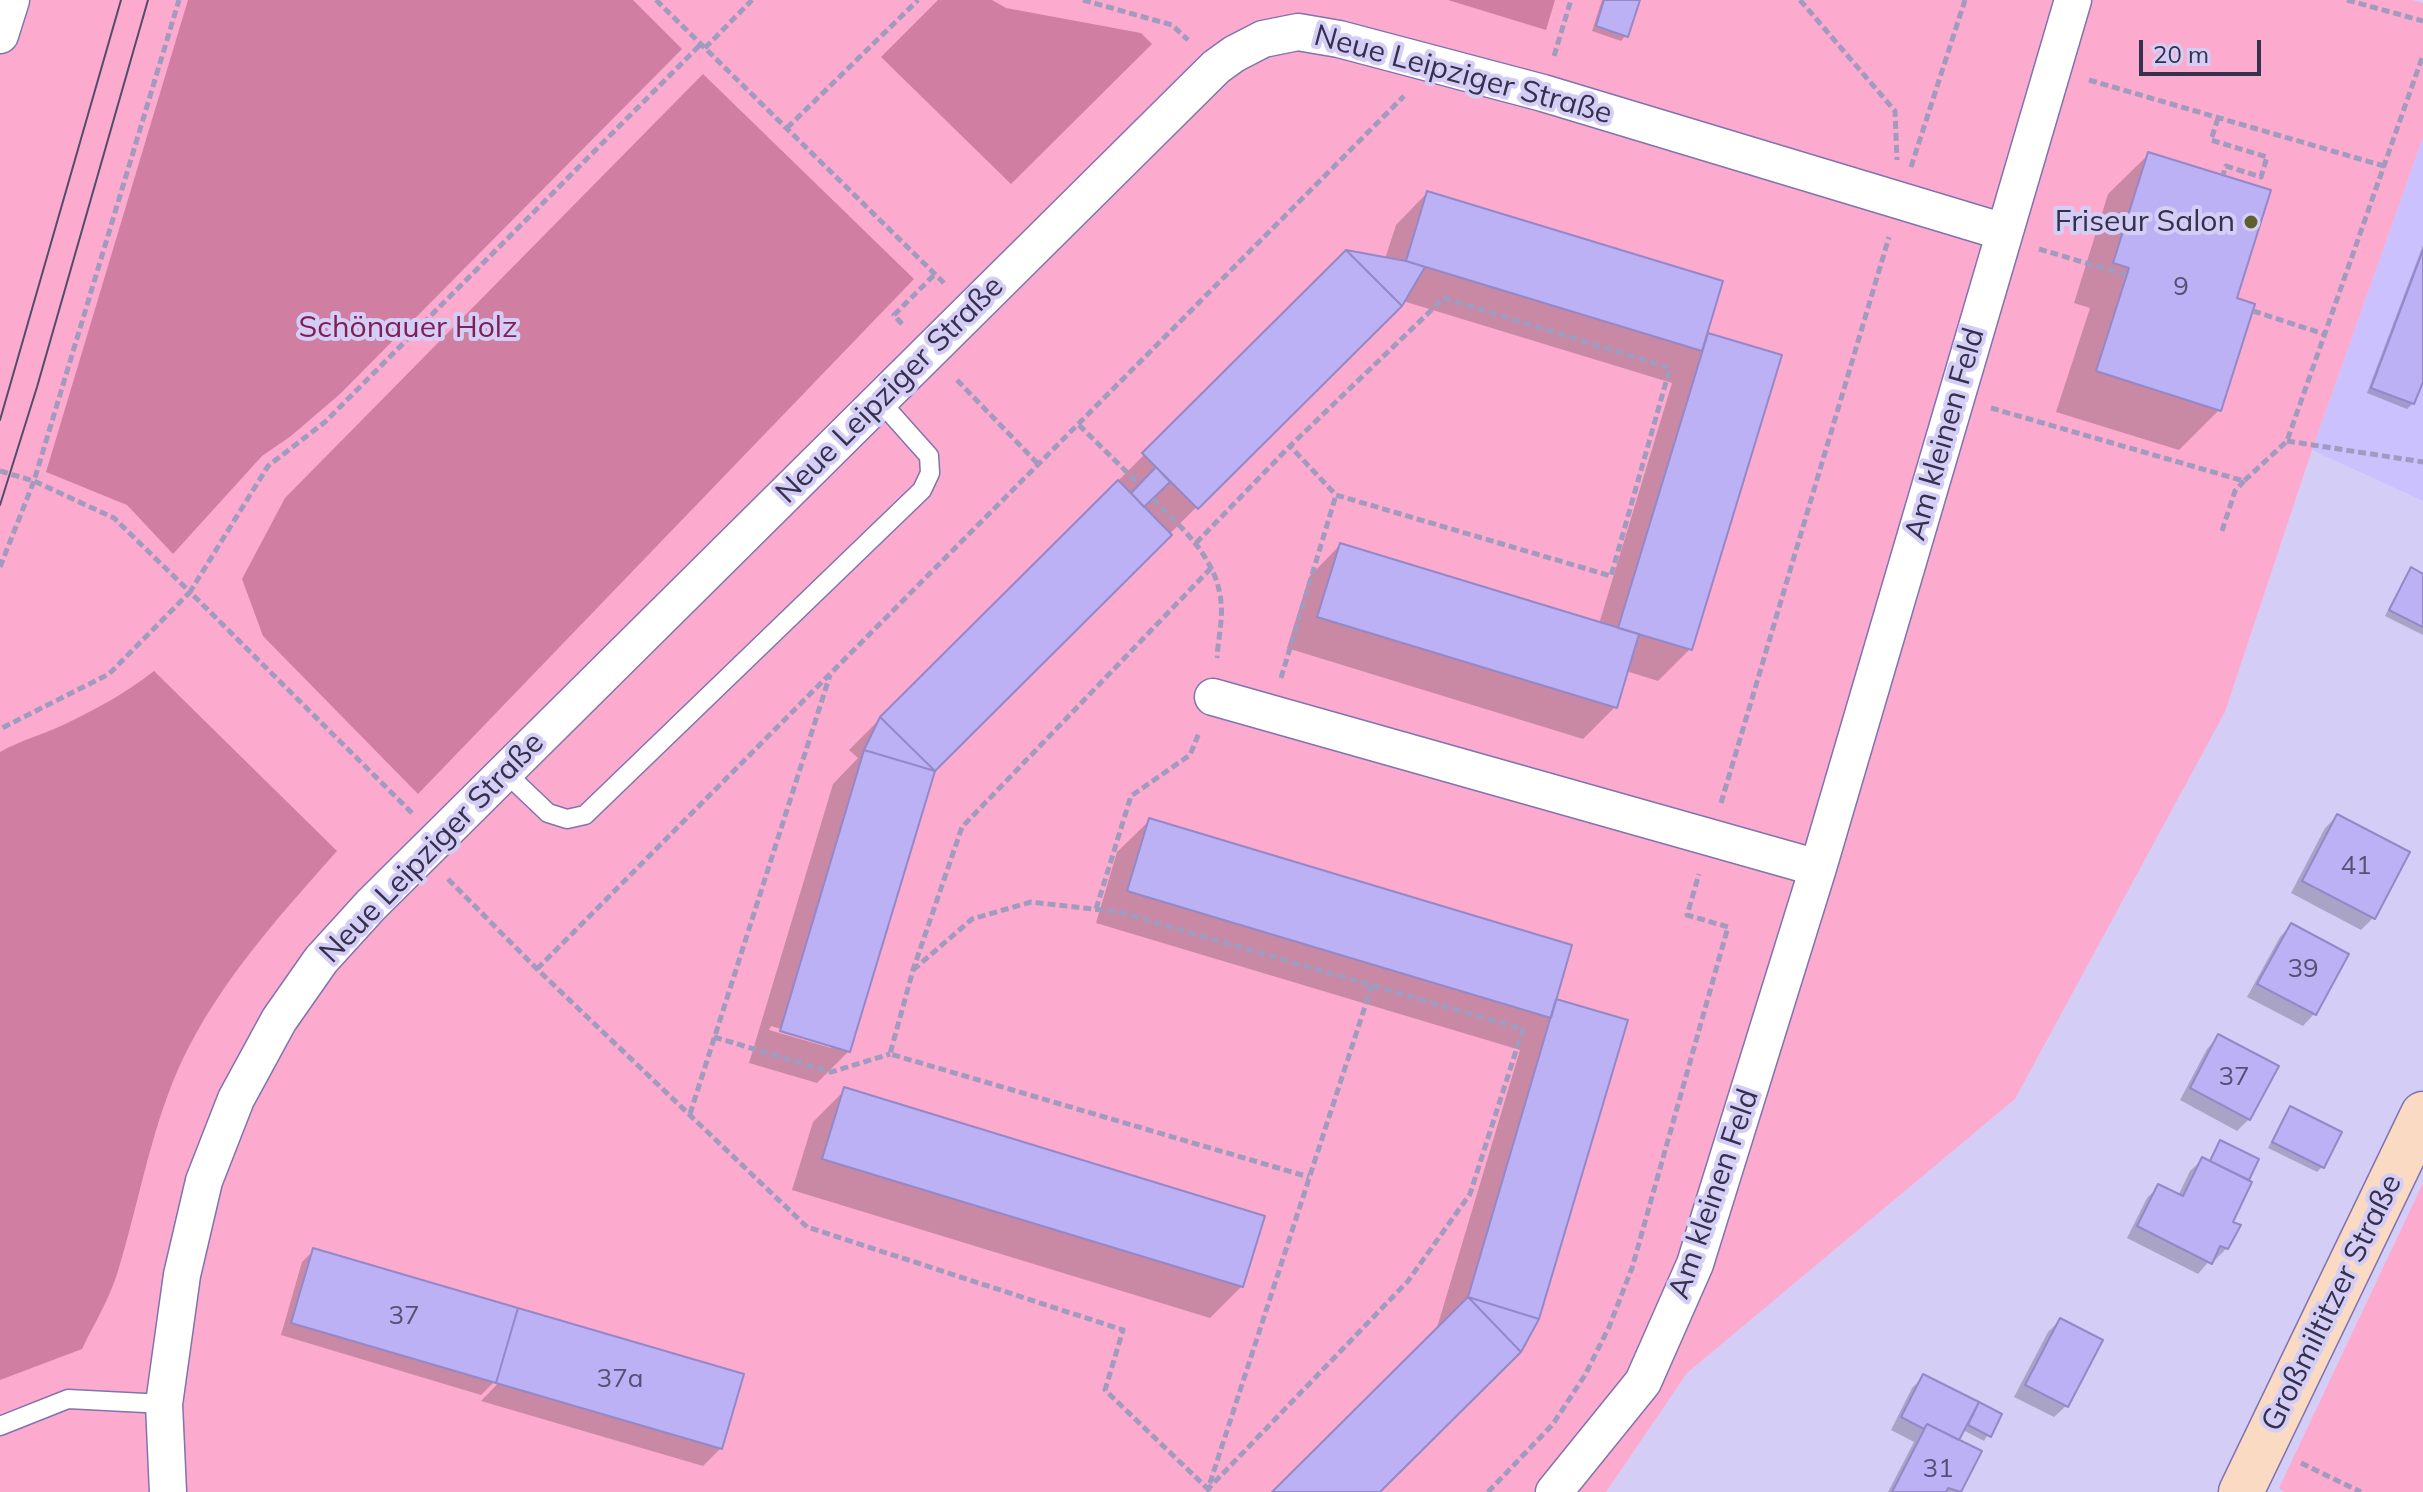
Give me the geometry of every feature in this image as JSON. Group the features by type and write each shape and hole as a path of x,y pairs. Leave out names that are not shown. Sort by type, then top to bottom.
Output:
{"street":[{"path":"0,35 11,0"},
{"name":"Am kleinen Feld","path":"1554,1492 1643,1382 1695,1264 1818,868 2073,0"},
{"name":"Neue Leipziger Straße","path":"168,1492 164,1404 182,1275 204,1181 236,1099 279,1020 321,960 371,905 879,400 1216,67 1234,54 1263,39 1298,32 1339,39 1543,93 2003,235"},
{"path":"1213,697 1818,868"},
{"name":"Großmiltitzer Straße","path":"2241,1492 2423,1114"}],"lane":[{"path":"505,772 548,813 567,819 585,815 922,490 930,473 929,456 879,400"},
{"path":"0,1426 68,1399 164,1404"}],"path":[{"path":"0,567 34,481 179,0"},
{"path":"656,0 971,309"},
{"path":"0,729 109,674 190,592 268,466 325,422 752,0"},
{"path":"787,128 918,0"},
{"path":"1083,0 1172,25 1216,67"},
{"path":"1543,93 1571,0"},
{"path":"1800,0 1895,111"},
{"path":"1488,1492 1553,1424 1585,1375 1609,1327 1632,1268 1728,927 1687,915 1900,201 1965,0"},
{"path":"2347,0 2423,21"},
{"path":"2222,531 2235,491 2287,441 2423,55"},
{"path":"537,969 1435,64"},
{"path":"2053,69 2384,166"},
{"path":"2218,118 2211,140 2267,157 2261,177 2226,166 2223,175"},
{"path":"2003,235 2126,275"},
{"path":"909,330 894,315 935,274"},
{"path":"1196,543 1290,446 1444,298 1670,368 1611,576 1336,495 1290,446"},
{"path":"2253,311 2324,334"},
{"path":"952,374 1039,465"},
{"path":"1955,397 2244,481"},
{"path":"1079,425 1139,484"},
{"path":"2287,441 2423,462"},
{"path":"0,471 34,481 114,518 190,592 431,846 537,969 807,1227 1123,1330 1105,1390 1209,1491"},
{"path":"1270,713 1336,495"},
{"path":"1096,909 1131,796 1190,755 1213,697 1221,602 1211,568 1196,543 1153,499"},
{"path":"890,1054 913,970 962,827 1211,568"},
{"path":"690,1114 830,674"},
{"path":"913,970 972,919 1031,902 1119,912 1523,1029 1470,1194 1408,1281 1209,1491"},
{"path":"1209,1491 1372,985"},
{"path":"714,1037 831,1072 890,1054 1309,1177"},
{"path":"2264,1445 2361,1492"}],"shaded area":[{"path":"188,0 633,0 682,49 340,394 262,456 173,554 127,505 46,472"},
{"path":"938,0 992,0 1006,8 1141,33 1152,44 1011,184 881,57"},
{"path":"1448,0 1555,0 1546,30"},
{"path":"703,74 914,279 418,794 263,636 242,579 285,498"},
{"path":"2423,137 2423,501 2312,450"},
{"path":"154,671 337,851 244,960 223,989 187,1051 156,1130 115,1281 82,1349 0,1380 0,752 87,713"}],"green space":[{"name":"Schönauer Holz","path":"0,0 2413,0 2423,3 2423,137 2312,450 2225,712 2015,1099 1687,1373 1606,1492 0,1492"},
{"path":"2423,1183 2423,1492 2284,1492 2279,1488"}],"building":[{"path":"1604,0 1640,0 1628,37 1596,26"},
{"path":"2148,152 2271,190 2237,298 2255,304 2221,411 2096,371 2129,268 2113,263"},
{"path":"1427,191 1723,281 1702,351 1406,261"},
{"path":"1346,250 1402,306 1198,509 1142,453"},
{"path":"1346,250 1406,261 1425,267 1402,306"},
{"path":"2423,250 2423,382 2414,404 2371,388"},
{"path":"1708,333 1782,355 1692,650 1618,628"},
{"path":"1156,467 1170,482 1144,507 1131,493"},
{"path":"1118,480 1172,535 935,771 880,717"},
{"path":"1340,543 1639,634 1617,708 1317,617"},
{"path":"2411,567 2423,574 2423,627 2389,610"},
{"path":"880,717 935,771 864,750"},
{"path":"864,750 935,771 850,1052 780,1031"},
{"path":"2337,814 2410,852 2375,919 2302,881"},
{"path":"1149,818 1572,945 1551,1018 1127,891"},
{"path":"2291,923 2349,954 2316,1015 2257,984"},
{"path":"1556,999 1628,1020 1539,1319 1468,1297"},
{"path":"2218,1034 2279,1066 2250,1120 2190,1088"},
{"path":"844,1087 1265,1216 1243,1287 822,1159"},
{"path":"2290,1106 2342,1132 2324,1168 2272,1142"},
{"path":"2220,1140 2259,1159 2249,1180 2210,1161"},
{"path":"2202,1157 2252,1182 2233,1222 2241,1225 2228,1249 2220,1246 2212,1264 2137,1226 2158,1184 2183,1196"},
{"path":"313,1248 518,1308 496,1383 291,1323"},
{"path":"1468,1297 1539,1319 1521,1352"},
{"path":"1468,1297 1521,1352 1380,1492 1272,1492"},
{"path":"518,1308 744,1374 722,1449 496,1383"},
{"path":"2060,1318 2103,1340 2068,1407 2025,1385"},
{"path":"1923,1374 1979,1402 1959,1440 1927,1424 1924,1429 1901,1417"},
{"path":"1979,1402 2002,1414 1991,1437 1968,1425"},
{"path":"1927,1424 1982,1451 1961,1492 1948,1488 1946,1492 1892,1492"}],"tram line":[{"path":"0,420 121,0"},
{"path":"0,505 148,0"}],"place":[{"name":"Friseur Salon","path":"2251,222"}]}
